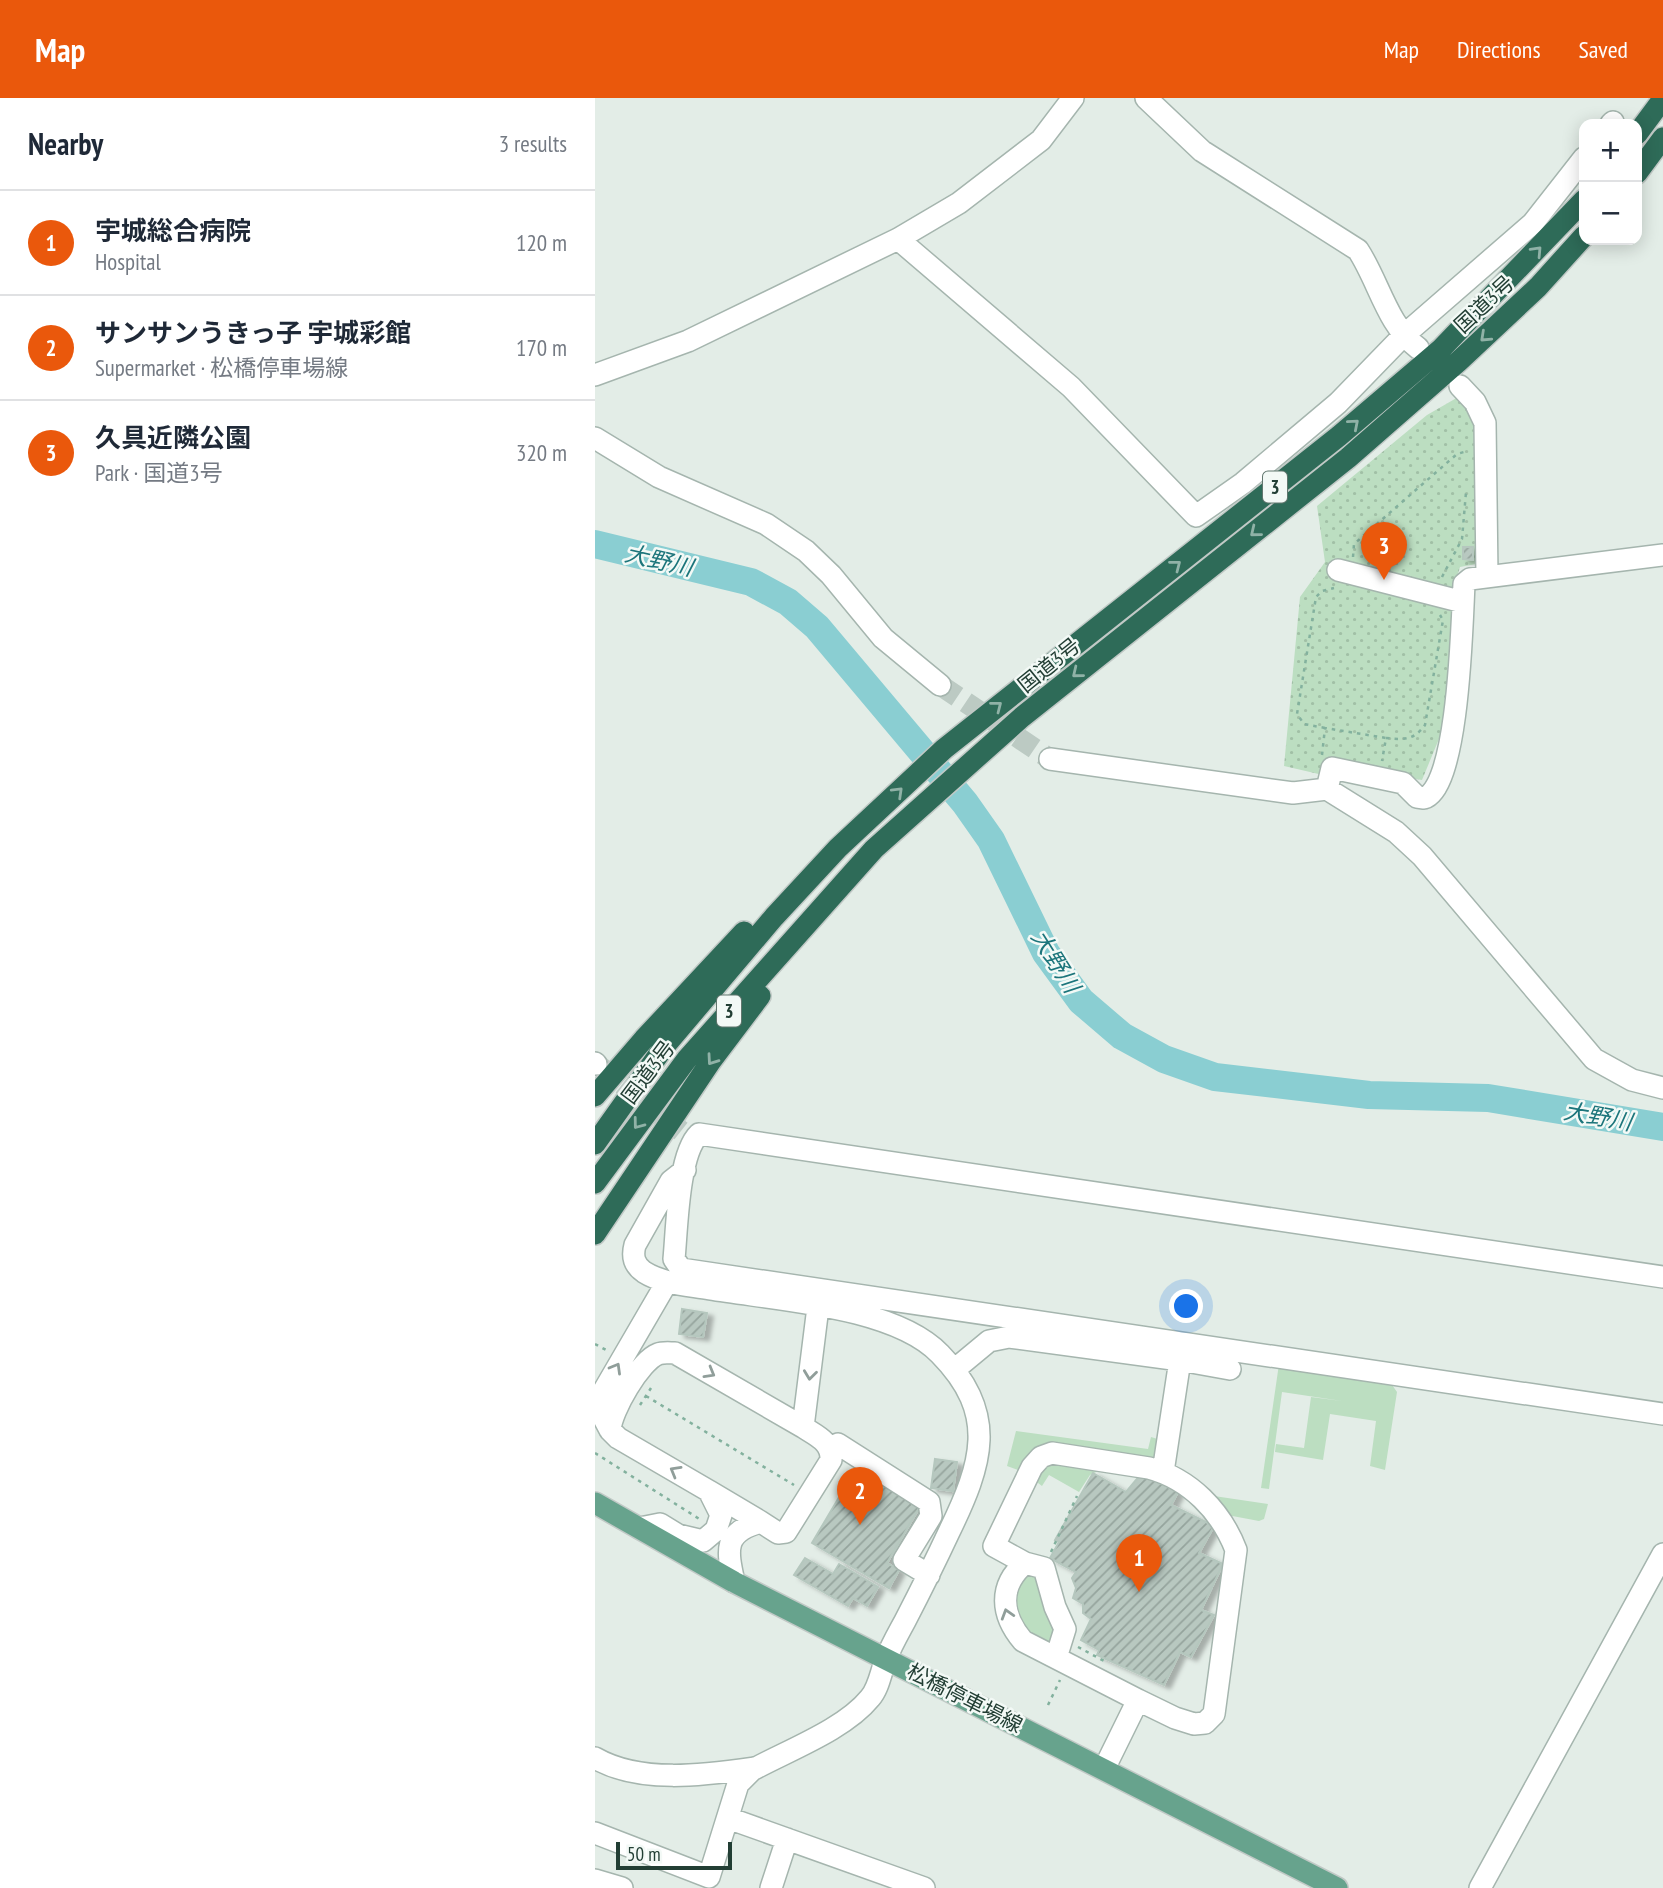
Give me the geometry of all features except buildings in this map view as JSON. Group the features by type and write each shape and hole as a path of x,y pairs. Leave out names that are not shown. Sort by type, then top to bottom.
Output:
{"highway":[{"path":"1642,127 1663,99"},
{"path":"1642,166 1663,138"},
{"name":"国道3号","path":"595,1143 664,1047 774,917 845,842 944,749 1328,445 1421,366 1515,274 1579,205"},
{"name":"国道3号","path":"595,1183 687,1059 877,853 1022,717 1348,458 1459,362 1538,287 1579,242"},
{"path":"595,1096 643,1039 796,878 845,842"},
{"path":"595,1234 741,1020 877,853"}],"main road":[{"name":"松橋停車場線","path":"595,1503 734,1582 1337,1888"}],"street":[{"path":"595,375 688,341 898,239 959,203 1041,140 1073,98"},
{"path":"1146,98 1202,151 1358,250 1410,342"},
{"path":"898,239 1071,387 1196,516 1243,483 1410,342 1533,223 1579,164"},
{"path":"1460,386 1475,402 1485,423 1487,575"},
{"path":"595,439 659,477 766,524 806,551 831,575 883,638 940,685"},
{"path":"1327,789 1332,768 1403,783 1417,797 1424,798 1436,790 1442,774 1460,677 1463,593 1470,579 1663,555"},
{"path":"1341,578 1463,593"},
{"path":"1050,759 1293,793 1327,789 1397,832 1422,856 1594,1059 1632,1080 1663,1088"},
{"path":"1663,1277 699,1134 687,1135 674,1259 681,1269 1663,1414"},
{"path":"595,1833 707,1883 738,1784 754,1769 855,1714 873,1696 886,1658 965,1503 975,1475 980,1444 980,1419 971,1395 954,1370 924,1339 902,1326 818,1307 667,1282 637,1266 632,1255 635,1245 671,1181 685,1170"},
{"path":"610,1430 618,1404 641,1369 650,1359 665,1352 675,1353 828,1444 832,1451 831,1460 786,1532 778,1533 618,1438 610,1430 599,1409 603,1392 667,1282"},
{"path":"803,1427 818,1307"},
{"path":"954,1370 989,1341 1009,1337 1230,1369"},
{"path":"1163,1472 1180,1360"},
{"path":"838,1444 929,1502 931,1516 904,1560 929,1575"},
{"path":"1025,1563 1014,1573 1007,1587 1004,1603 1011,1627 1023,1641 1056,1658 1138,1700 1194,1724 1205,1723 1214,1714 1236,1550 1231,1536 1201,1494 1163,1472 1052,1453 1041,1457 1032,1467 994,1546 1025,1563 1044,1568 1055,1607 1065,1629 1056,1658"},
{"path":"640,1528 660,1524 678,1535 703,1541 716,1530 720,1515 709,1491"},
{"path":"734,1582 727,1548 740,1530 761,1522"},
{"path":"1480,1888 1662,1558"},
{"path":"1104,1769 1138,1700"},
{"path":"595,1758 623,1772 708,1774 754,1769"},
{"path":"728,1818 924,1888"},
{"path":"771,1888 787,1839"},
{"path":"595,1880 622,1888"}],"path":[{"path":"1358,562 1353,556 1355,544 1457,454 1464,452 1469,457"},
{"path":"1443,577 1462,539 1467,484"},
{"path":"1430,575 1443,577 1463,593"},
{"path":"1341,578 1316,597 1297,714 1304,724 1386,738 1405,740 1417,736 1426,724 1443,620 1434,612"},
{"path":"1322,752 1325,728"},
{"path":"1383,759 1386,738"},
{"path":"641,1405 651,1388"},
{"path":"646,1396 800,1488"},
{"path":"595,1453 692,1511 706,1526"},
{"path":"1048,1558 1077,1496"}],"green space":[{"path":"1460,396 1476,422 1476,564 1460,567 1452,593 1453,636 1441,734 1422,780 1325,764 1323,775 1284,766 1300,597 1325,562 1317,506 1427,415"},
{"path":"1279,1364 1390,1382 1397,1392 1385,1470 1370,1466 1376,1421 1330,1414 1323,1460 1275,1452 1276,1444 1304,1448 1311,1397 1342,1401 1282,1392 1269,1489 1261,1488"},
{"path":"1016,1431 1148,1449 1151,1437 1161,1440 1152,1460 1047,1447 1021,1471 1007,1466"},
{"path":"1045,1462 1100,1470 1090,1475 1079,1492 1049,1475 1042,1486 1034,1480"},
{"path":"1214,1496 1268,1504 1264,1519 1259,1521 1227,1515"},
{"path":"1026,1570 1036,1572 1058,1630 1049,1646 1036,1642 1015,1615 1016,1579"}],"waterway":[{"name":"大野川","path":"595,544 751,582 788,602 817,627 965,803 991,840 1046,953 1081,1001 1122,1036 1164,1059 1215,1077 1369,1095 1488,1098 1663,1127"}],"tunnel":[{"path":"940,685 1050,759"},
{"path":"598,1065 681,1131"}],"place":[{"name":"久具近隣公園","path":"1384,580"},
{"name":"サンサンうきっ子 宇城彩館","path":"860,1525"},
{"name":"宇城総合病院","path":"1139,1592"}]}
